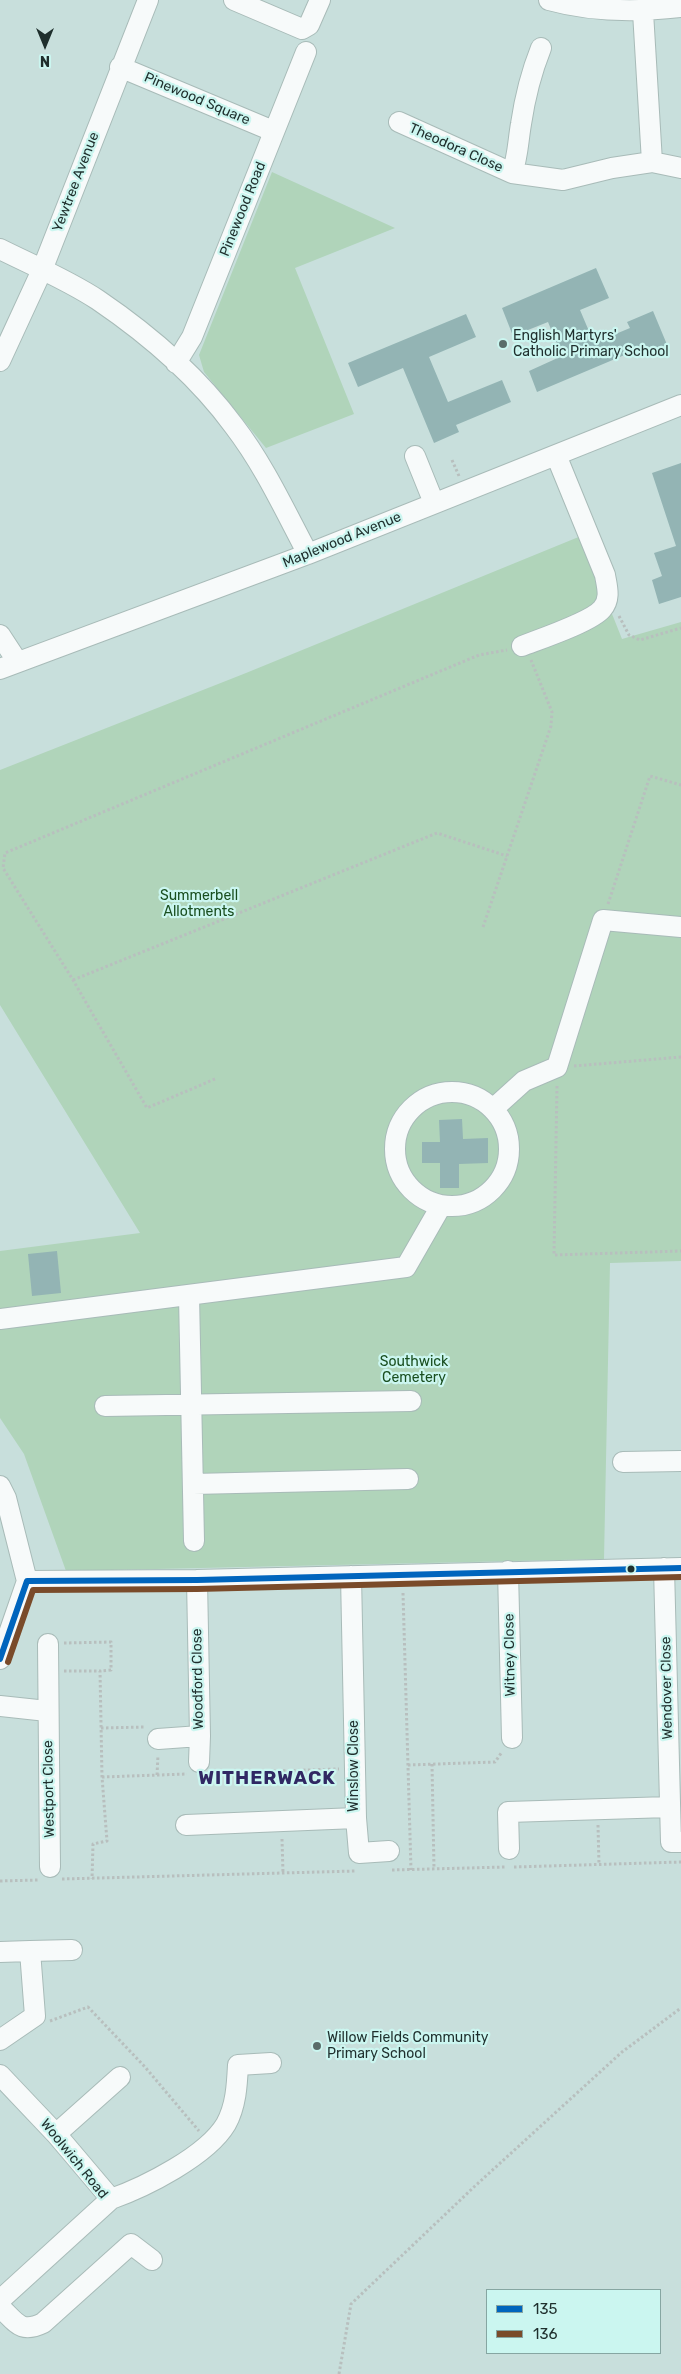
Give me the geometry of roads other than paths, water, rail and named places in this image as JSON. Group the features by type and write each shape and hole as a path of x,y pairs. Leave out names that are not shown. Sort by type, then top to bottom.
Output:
{"street":[{"name":"Yewtree Avenue","path":"0,361 42,270 120,67 148,0"},
{"path":"234,0 272,7 302,29 309,25 320,0"},
{"path":"550,0 567,5 643,12 681,7"},
{"path":"643,12 652,162"},
{"name":"Theodora Close","path":"512,173 518,155 521,125 530,76 541,48"},
{"name":"Pinewood Road","path":"176,363 192,337 306,52"},
{"name":"Pinewood Square","path":"120,67 274,131"},
{"name":"Theodora Close","path":"399,122 512,173 563,180 612,168 652,162 681,168"},
{"path":"0,250 97,299 143,334 206,392 234,425 259,462 308,554"},
{"name":"Maplewood Avenue","path":"8,665 308,554 681,405"},
{"path":"524,646 590,618 603,609 608,596 605,576 556,454"},
{"path":"414,456 434,503"},
{"path":"0,635 8,665"},
{"path":"492,1109 524,1081 557,1067 603,920 681,926"},
{"path":"458,1092 477,1098 492,1109 503,1123 509,1141 509,1159 503,1176 492,1191 477,1201 459,1206 441,1206 423,1198 408,1186 398,1169 395,1150 398,1131 402,1123 407,1114 421,1101 439,1094 458,1092"},
{"path":"0,1319 406,1267 441,1206"},
{"path":"190,1294 194,1541"},
{"path":"105,1406 411,1400"},
{"path":"623,1462 681,1461"},
{"path":"193,1484 408,1479"},
{"path":"0,1486 6,1498 27,1581 0,1659"},
{"path":"27,1581 197,1580 673,1568"},
{"name":"Wendover Close","path":"673,1568 669,1807 671,1842 681,1842"},
{"name":"Witney Close","path":"508,1571 512,1738"},
{"name":"Winslow Close","path":"186,1825 356,1818 350,1576"},
{"name":"Woodford Close","path":"158,1740 200,1736 197,1580"},
{"name":"Westport Close","path":"48,1644 47,1710 51,1875"},
{"path":"0,1706 47,1710"},
{"path":"200,1736 200,1770"},
{"path":"508,1849 508,1812 669,1807"},
{"path":"356,1818 359,1852 389,1851"},
{"path":"0,1952 72,1950"},
{"path":"0,2040 35,2016 30,1951"},
{"path":"111,2199 157,2180 216,2137 225,2125 234,2102 238,2065 271,2063"},
{"name":"Woolwich Road","path":"0,2075 56,2134 111,2199 0,2300"},
{"path":"56,2134 120,2077"},
{"path":"0,2307 22,2327 31,2329 43,2323 131,2244 152,2260"}],"place":[{"name":"English Martyrs' Catholic Primary School","path":"503,344"},
{"name":"Willow Fields Community Primary School","path":"317,2046"}],"district":[{"name":"WITHERWACK","path":"267,1779"}],"park label":[{"name":"Summerbell Allotments","path":"199,904"},
{"name":"Southwick Cemetery","path":"414,1370"}]}
